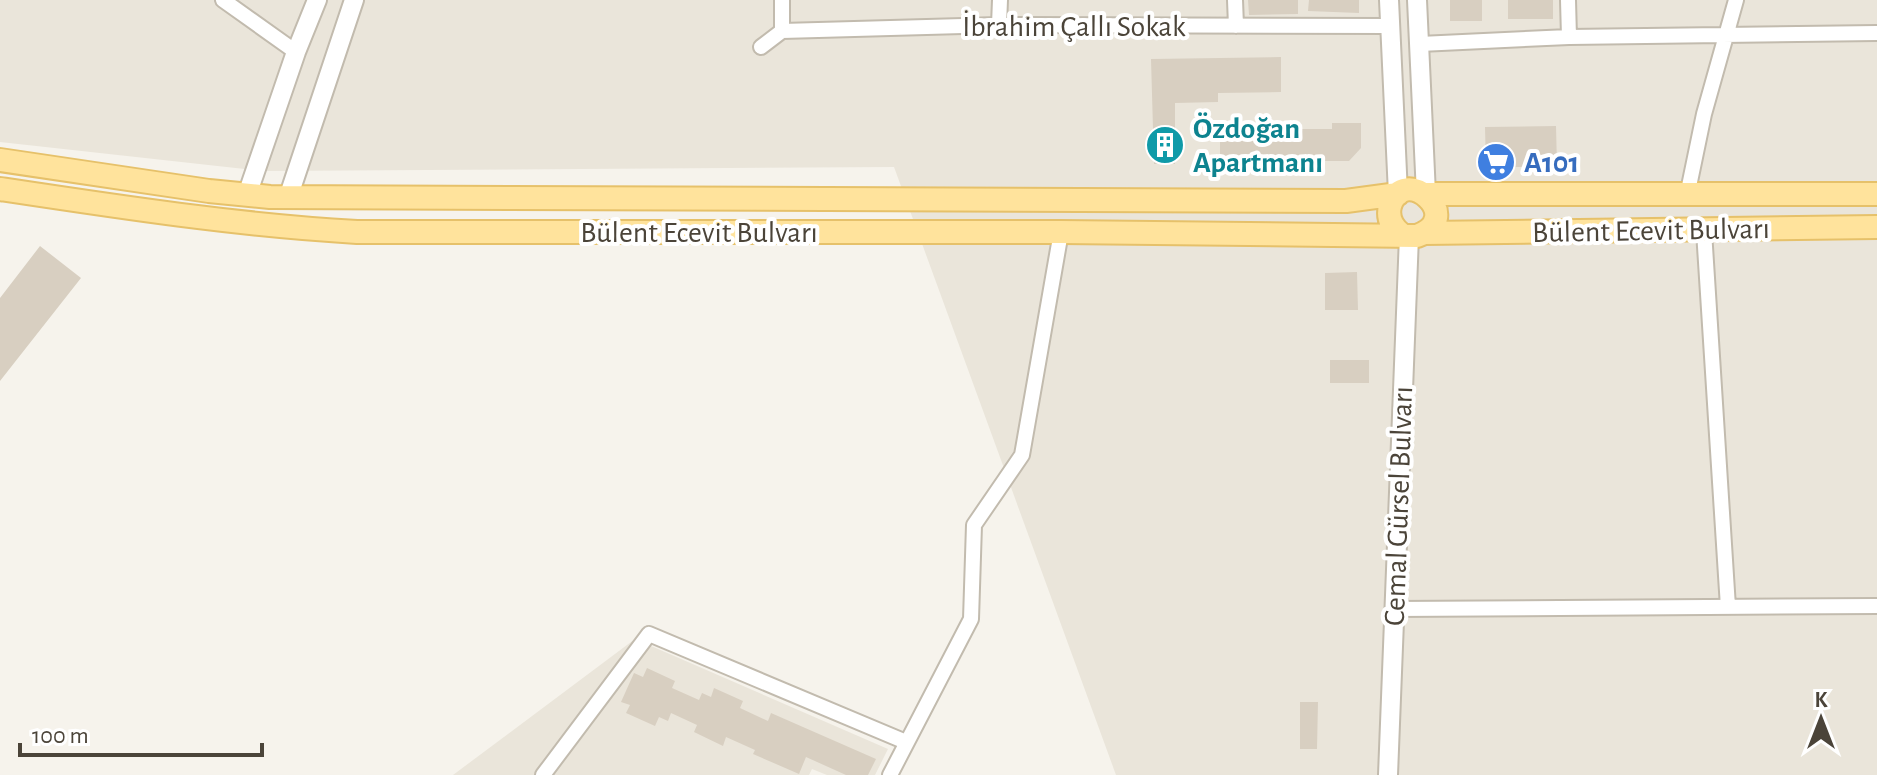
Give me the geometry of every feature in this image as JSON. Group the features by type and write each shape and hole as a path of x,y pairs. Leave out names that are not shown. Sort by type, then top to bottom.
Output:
{"main road":[{"path":"0,160 288,198 1346,201 1412,190 1426,194 1432,200 1436,214 1430,228 1412,234 1391,223 1389,207 1398,194"},
{"name":"Bülent Ecevit Bulvarı","path":"0,189 211,220 357,232 1412,234 1877,227"},
{"name":"Bülent Ecevit Bulvarı","path":"1426,194 1877,194"}],"street":[{"path":"223,0 296,52"},
{"path":"247,195 317,0"},
{"path":"288,198 354,0"},
{"path":"761,47 782,31 782,0"},
{"path":"999,25 1000,0"},
{"path":"1235,0 1236,26"},
{"path":"1389,0 1398,194"},
{"path":"1417,0 1426,194"},
{"path":"1568,0 1569,37"},
{"path":"1687,196 1724,37 1736,0"},
{"name":"İbrahim Çallı Sokak","path":"782,31 999,25 1392,26"},
{"path":"1420,44 1569,37 1877,33"},
{"path":"1704,231 1728,607"},
{"path":"890,775 971,619 974,525 1022,455 1061,232"},
{"name":"Cemal Gürsel Bulvarı","path":"1388,775 1412,234"},
{"path":"1394,609 1877,606"},
{"path":"543,775 649,634 906,742"}],"shaded area":[{"path":"0,0 1877,0 1877,775 1116,775 894,167 262,171 0,142"},
{"path":"635,639 888,749 875,775 827,775 812,769 809,775 453,775"}],"building":[{"path":"1248,0 1298,0 1298,14 1249,15"},
{"path":"1309,0 1359,0 1359,13 1308,11"},
{"path":"1450,0 1482,0 1482,21 1450,21"},
{"path":"1508,0 1553,0 1553,19 1508,19"},
{"path":"1281,57 1281,92 1218,93 1218,102 1175,103 1175,164 1154,164 1151,59"},
{"path":"1332,123 1361,123 1361,148 1349,161 1318,161 1318,166 1220,168 1220,136 1296,136 1296,129 1332,129"},
{"path":"1556,126 1557,166 1486,168 1485,127"},
{"path":"40,246 81,278 0,381 0,298"},
{"path":"1357,272 1358,310 1325,310 1325,273"},
{"path":"1330,360 1369,360 1369,383 1330,383"},
{"path":"647,668 675,681 672,688 699,700 702,693 711,697 714,688 743,701 740,708 768,721 771,713 876,759 868,775 846,775 806,757 799,774 753,754 755,750 726,737 723,746 694,732 697,725 671,713 668,721 659,717 655,726 626,713 630,705 621,702 634,673 643,677"},
{"path":"1300,702 1318,702 1317,749 1300,749"}],"place":[{"name":"Özdoğan Apartmanı","path":"1165,145"},
{"name":"A101","path":"1496,162"}]}
